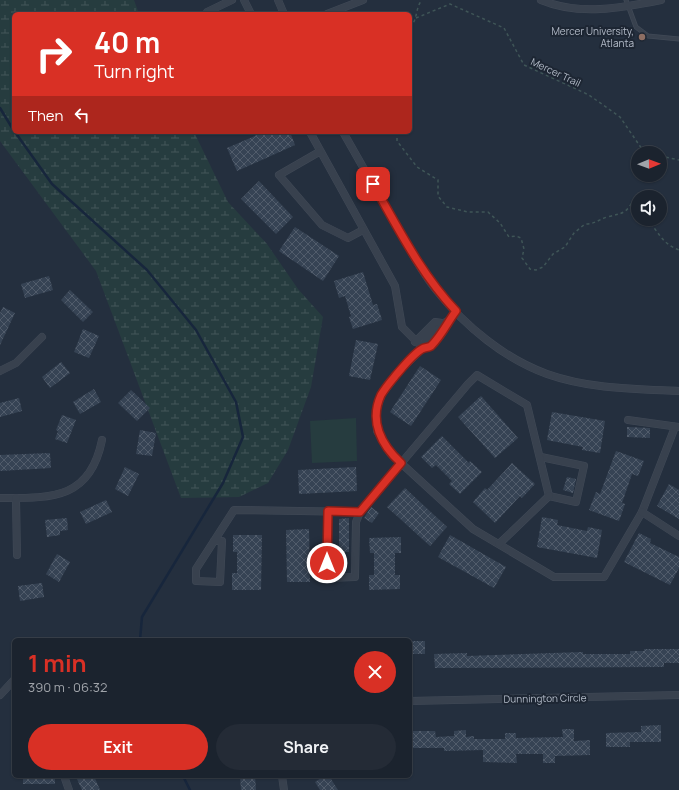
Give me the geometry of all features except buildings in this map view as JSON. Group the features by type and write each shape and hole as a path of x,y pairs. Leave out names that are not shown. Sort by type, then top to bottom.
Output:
{"street":[{"path":"208,12 232,0"},
{"path":"244,0 250,12"},
{"path":"278,0 283,12"},
{"path":"332,12 364,0"},
{"path":"541,0 552,5 587,9 661,0"},
{"path":"311,134 319,152 395,286 402,327 423,348"},
{"path":"344,134 417,262 437,291 456,311 495,346 523,363 547,374 596,386 679,391"},
{"path":"319,152 279,175 322,226 348,238 363,230"},
{"path":"456,311 424,343 423,348 402,368 382,394 376,410 377,431 390,452 473,529 554,577 604,577 642,512 677,427 628,420"},
{"path":"416,342 435,322 445,322"},
{"path":"0,371 16,363 42,338"},
{"path":"328,511 327,578 355,577 356,522 360,512 477,375 527,405 541,457 549,496"},
{"path":"0,498 58,495 82,482 90,474 96,463 102,440"},
{"path":"541,457 584,466 576,502 549,496"},
{"path":"499,544 549,496"},
{"path":"16,498 17,555"},
{"path":"214,541 222,541 220,582 196,581 196,569 214,541 234,510 360,512"},
{"path":"642,512 679,536"},
{"path":"0,695 12,682"},
{"name":"Dunnington Circle","path":"412,700 679,696"},
{"path":"65,778 69,790"},
{"path":"282,778 284,790"}],"lane":[{"path":"627,3 636,27 648,36 679,39"}],"path":[{"path":"412,23 416,18 415,12 422,0"},
{"name":"Mercer Trail","path":"416,18 450,4 504,28 524,65 589,95 608,108 620,117 640,146"},
{"path":"397,134 397,141 417,167 438,180 438,196 447,208 468,212 488,212 500,223 509,237 516,236 521,238 524,249 522,258 530,269 536,270 543,268 553,254 565,247 574,233 585,224 594,224 607,217 618,216 628,209 631,204"},
{"path":"667,157 679,160"},
{"path":"653,226 660,238 670,247 679,250"}],"green space":[{"path":"0,0 134,0 138,12 12,12 12,134 195,134 228,202 267,244 298,289 323,317 311,387 288,450 268,483 239,497 181,498 96,271 0,141"},
{"path":"356,418 357,461 312,463 310,421"}],"waterway":[{"path":"0,108 12,128"},
{"path":"16,134 52,184 147,270 196,330 236,402 243,437 223,483 142,617 140,638"},
{"path":"184,778 190,790"}],"place":[{"name":"Mercer University, Atlanta","path":"642,37"}],"route":[{"path":"327,563 328,511 360,512 401,463 390,452 377,431 376,410 382,394 402,368 423,348 429,347 446,329 448,321 456,311 437,291 417,262 373,184"}]}
